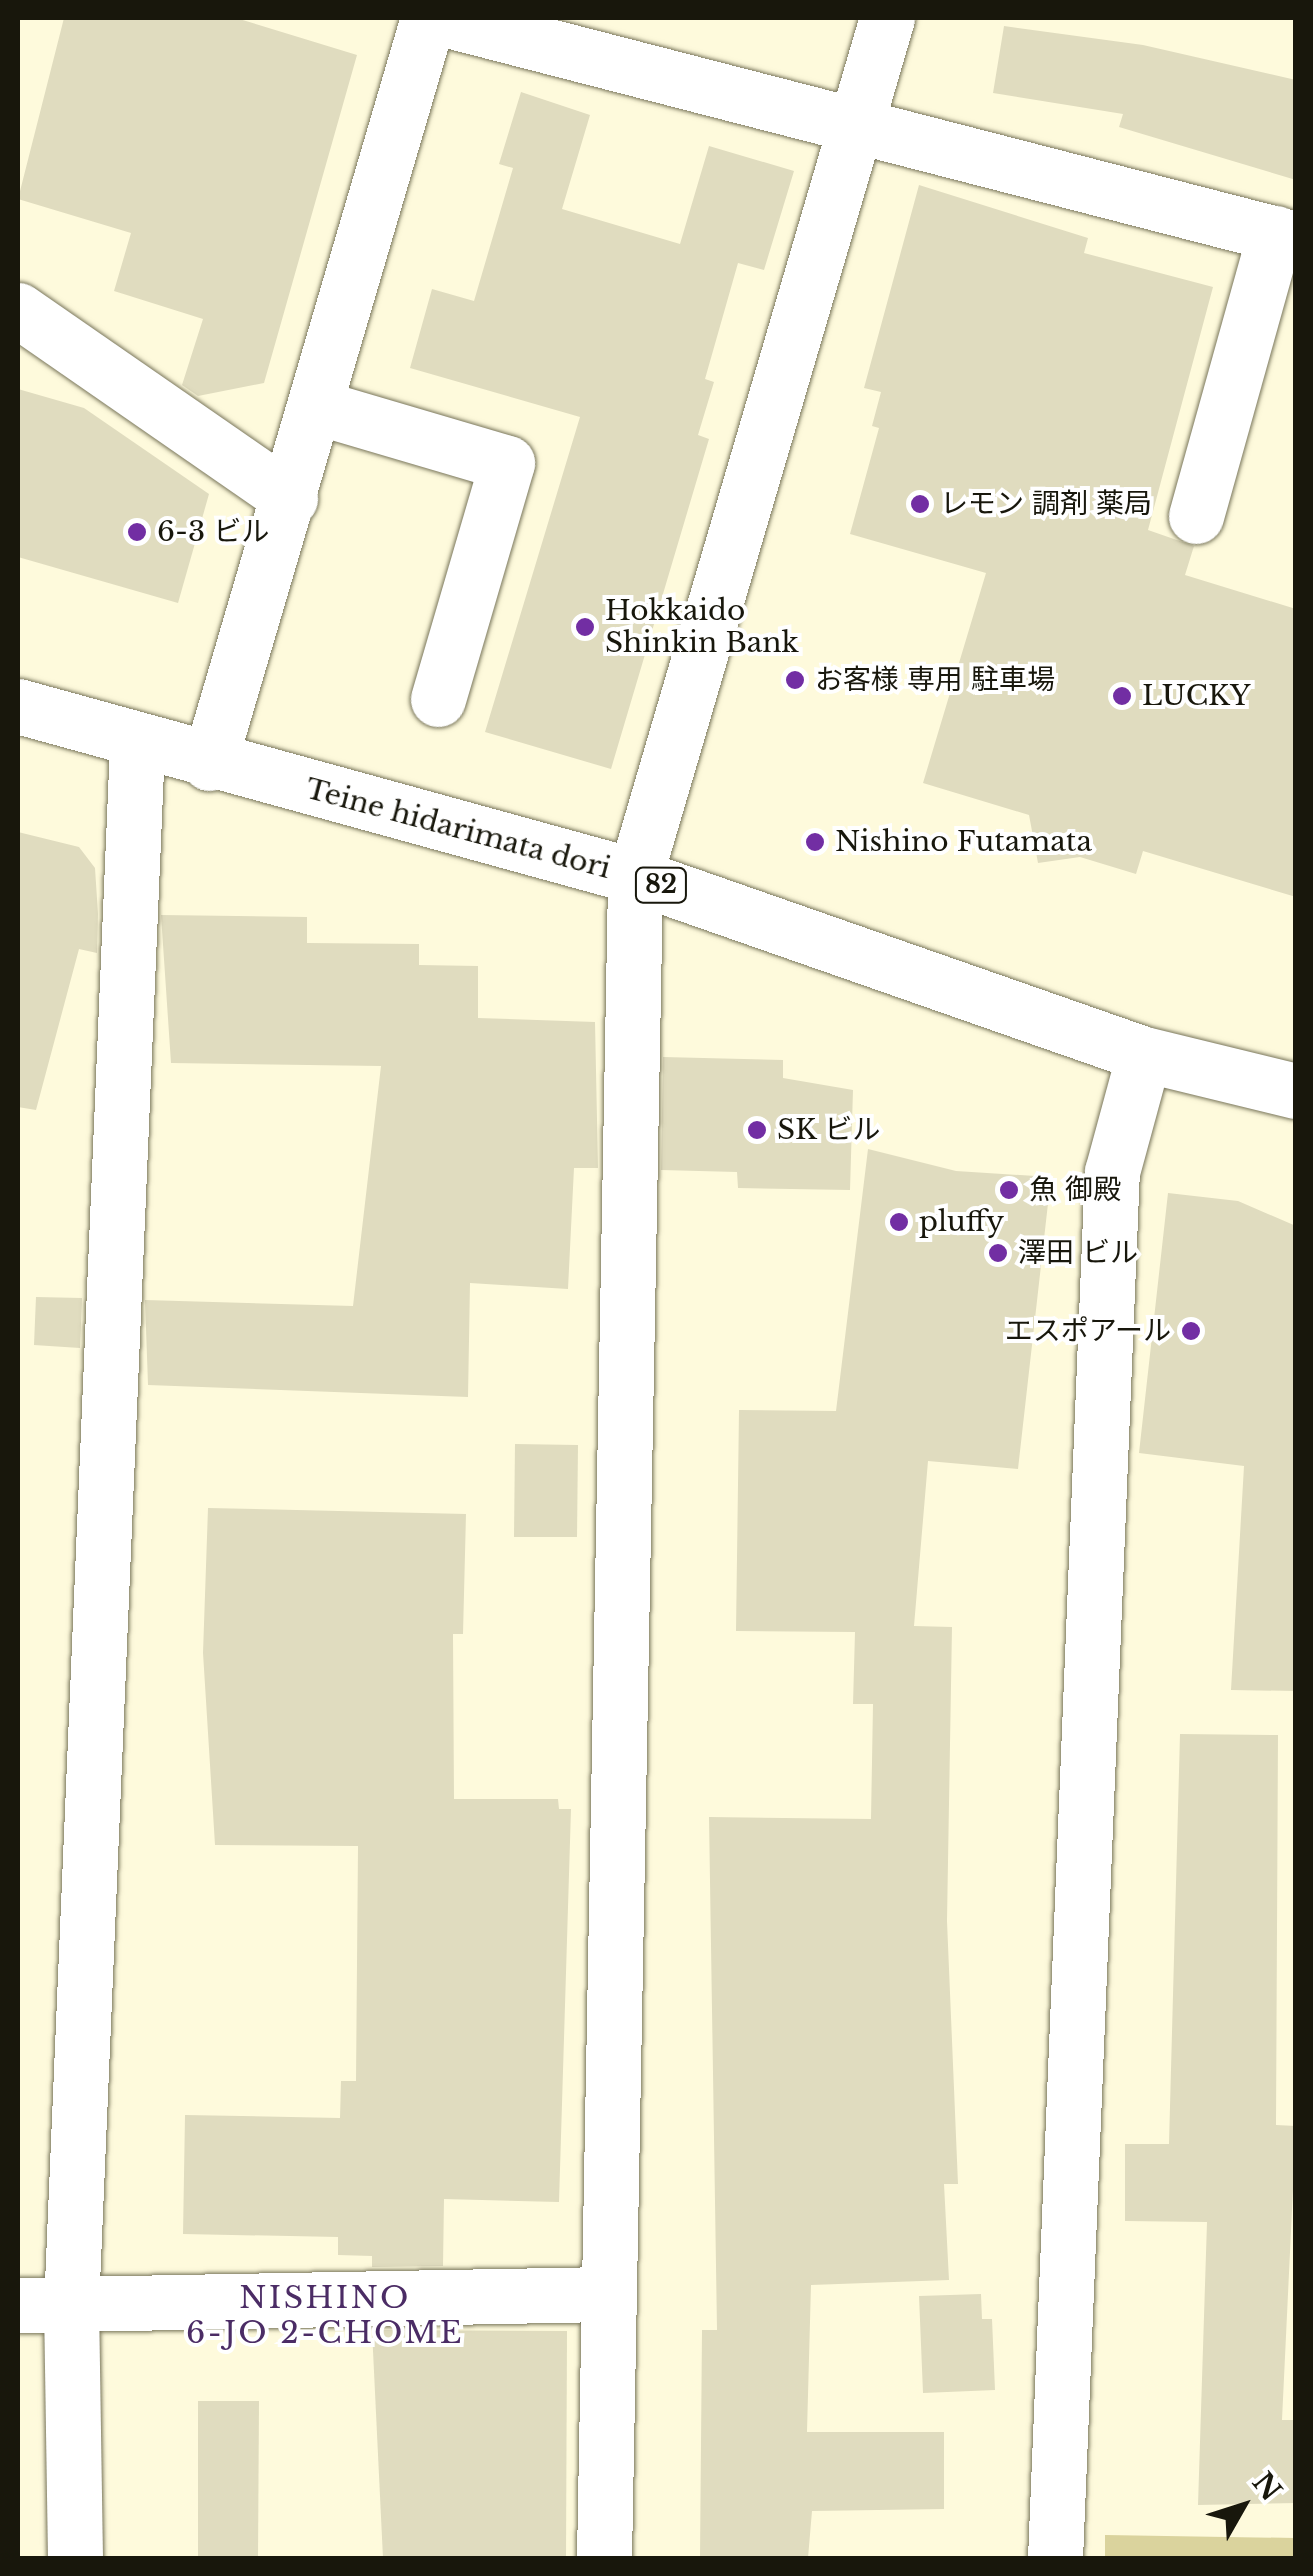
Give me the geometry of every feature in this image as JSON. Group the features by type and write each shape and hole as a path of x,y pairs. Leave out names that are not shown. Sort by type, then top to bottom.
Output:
{"street":[{"path":"209,762 318,407 428,18"},
{"path":"440,18 1285,236 1196,516"},
{"path":"604,2558 635,876 886,18"},
{"path":"18,310 290,498"},
{"path":"318,407 507,463 438,700"},
{"name":"Teine hidarimata dori","path":"18,706 137,744 635,876 1144,1054 1296,1091"},
{"path":"75,2558 71,2307 137,744"},
{"path":"1054,2558 1112,1172 1144,1054"},
{"path":"18,2305 609,2294"}],"shaded area":[{"path":"1105,2535 1295,2538 1295,2558 1105,2558"}],"building":[{"path":"64,18 236,18 357,55 264,383 198,396 182,385 203,319 114,291 131,233 18,199"},
{"path":"1004,26 1143,45 1296,80 1296,180 1119,127 1123,114 993,93"},
{"path":"521,92 590,115 562,209 680,244 709,146 794,171 764,270 738,263 705,379 714,382 698,435 709,439 611,769 485,732 580,417 410,368 432,289 474,301 513,168 499,164"},
{"path":"919,185 1088,238 1084,253 1213,287 1148,530 1194,546 1185,575 1296,609 1296,897 1143,851 1136,874 1080,857 1038,863 1029,815 923,783 986,573 850,534 879,428 872,426 881,392 864,388"},
{"path":"18,389 84,408 209,494 178,603 18,557"},
{"path":"18,832 79,847 95,868 98,914 97,953 79,949 36,1110 18,1107"},
{"path":"161,915 307,917 307,943 419,944 419,965 478,966 478,1018 595,1022 598,1168 574,1168 568,1289 470,1283 468,1397 148,1385 145,1300 353,1306 381,1066 171,1063"},
{"name":"SK ビル","path":"663,1057 783,1060 783,1078 853,1090 850,1190 738,1188 737,1172 661,1170"},
{"path":"868,1149 956,1171 1051,1177 1018,1469 928,1461 914,1626 952,1627 947,1921 958,2184 944,2184 949,2280 811,2285 807,2432 944,2432 944,2509 812,2511 808,2558 700,2558 702,2330 717,2330 709,1817 871,1819 873,1704 853,1704 855,1632 736,1631 739,1410 836,1411"},
{"path":"1168,1193 1238,1201 1296,1226 1296,1691 1231,1690 1244,1466 1139,1453"},
{"path":"36,1297 82,1298 80,1348 34,1345"},
{"path":"515,1444 578,1445 577,1537 514,1537"},
{"path":"208,1508 466,1514 463,1634 453,1634 454,1799 558,1799 559,1809 571,1809 559,2202 444,2199 443,2266 372,2267 372,2256 338,2255 338,2237 183,2234 185,2115 340,2118 341,2081 356,2081 358,1846 215,1845 203,1653"},
{"path":"1180,1734 1278,1735 1276,2125 1296,2126 1282,2420 1296,2420 1296,2503 1198,2505 1207,2222 1125,2221 1125,2144 1169,2144"},
{"path":"981,2294 982,2319 992,2319 995,2390 923,2393 919,2296"},
{"path":"372,2330 567,2331 566,2558 383,2558"},
{"path":"198,2401 259,2401 258,2558 198,2558"}],"place":[{"name":"レモン 調剤 薬局","path":"920,504"},
{"name":"6-3 ビル","path":"137,532"},
{"name":"Hokkaido Shinkin Bank","path":"585,627"},
{"name":"お客様 専用 駐車場","path":"795,680"},
{"name":"LUCKY","path":"1122,696"},
{"name":"Nishino Futamata","path":"815,842"},
{"name":"SK ビル","path":"757,1130"},
{"name":"魚 御殿","path":"1009,1190"},
{"name":"pluffy","path":"899,1222"},
{"name":"澤田 ビル","path":"998,1253"},
{"name":"エスポアール","path":"1191,1331"}],"district":[{"name":"NISHINO 6-JO 2-CHOME","path":"325,2315"}]}
